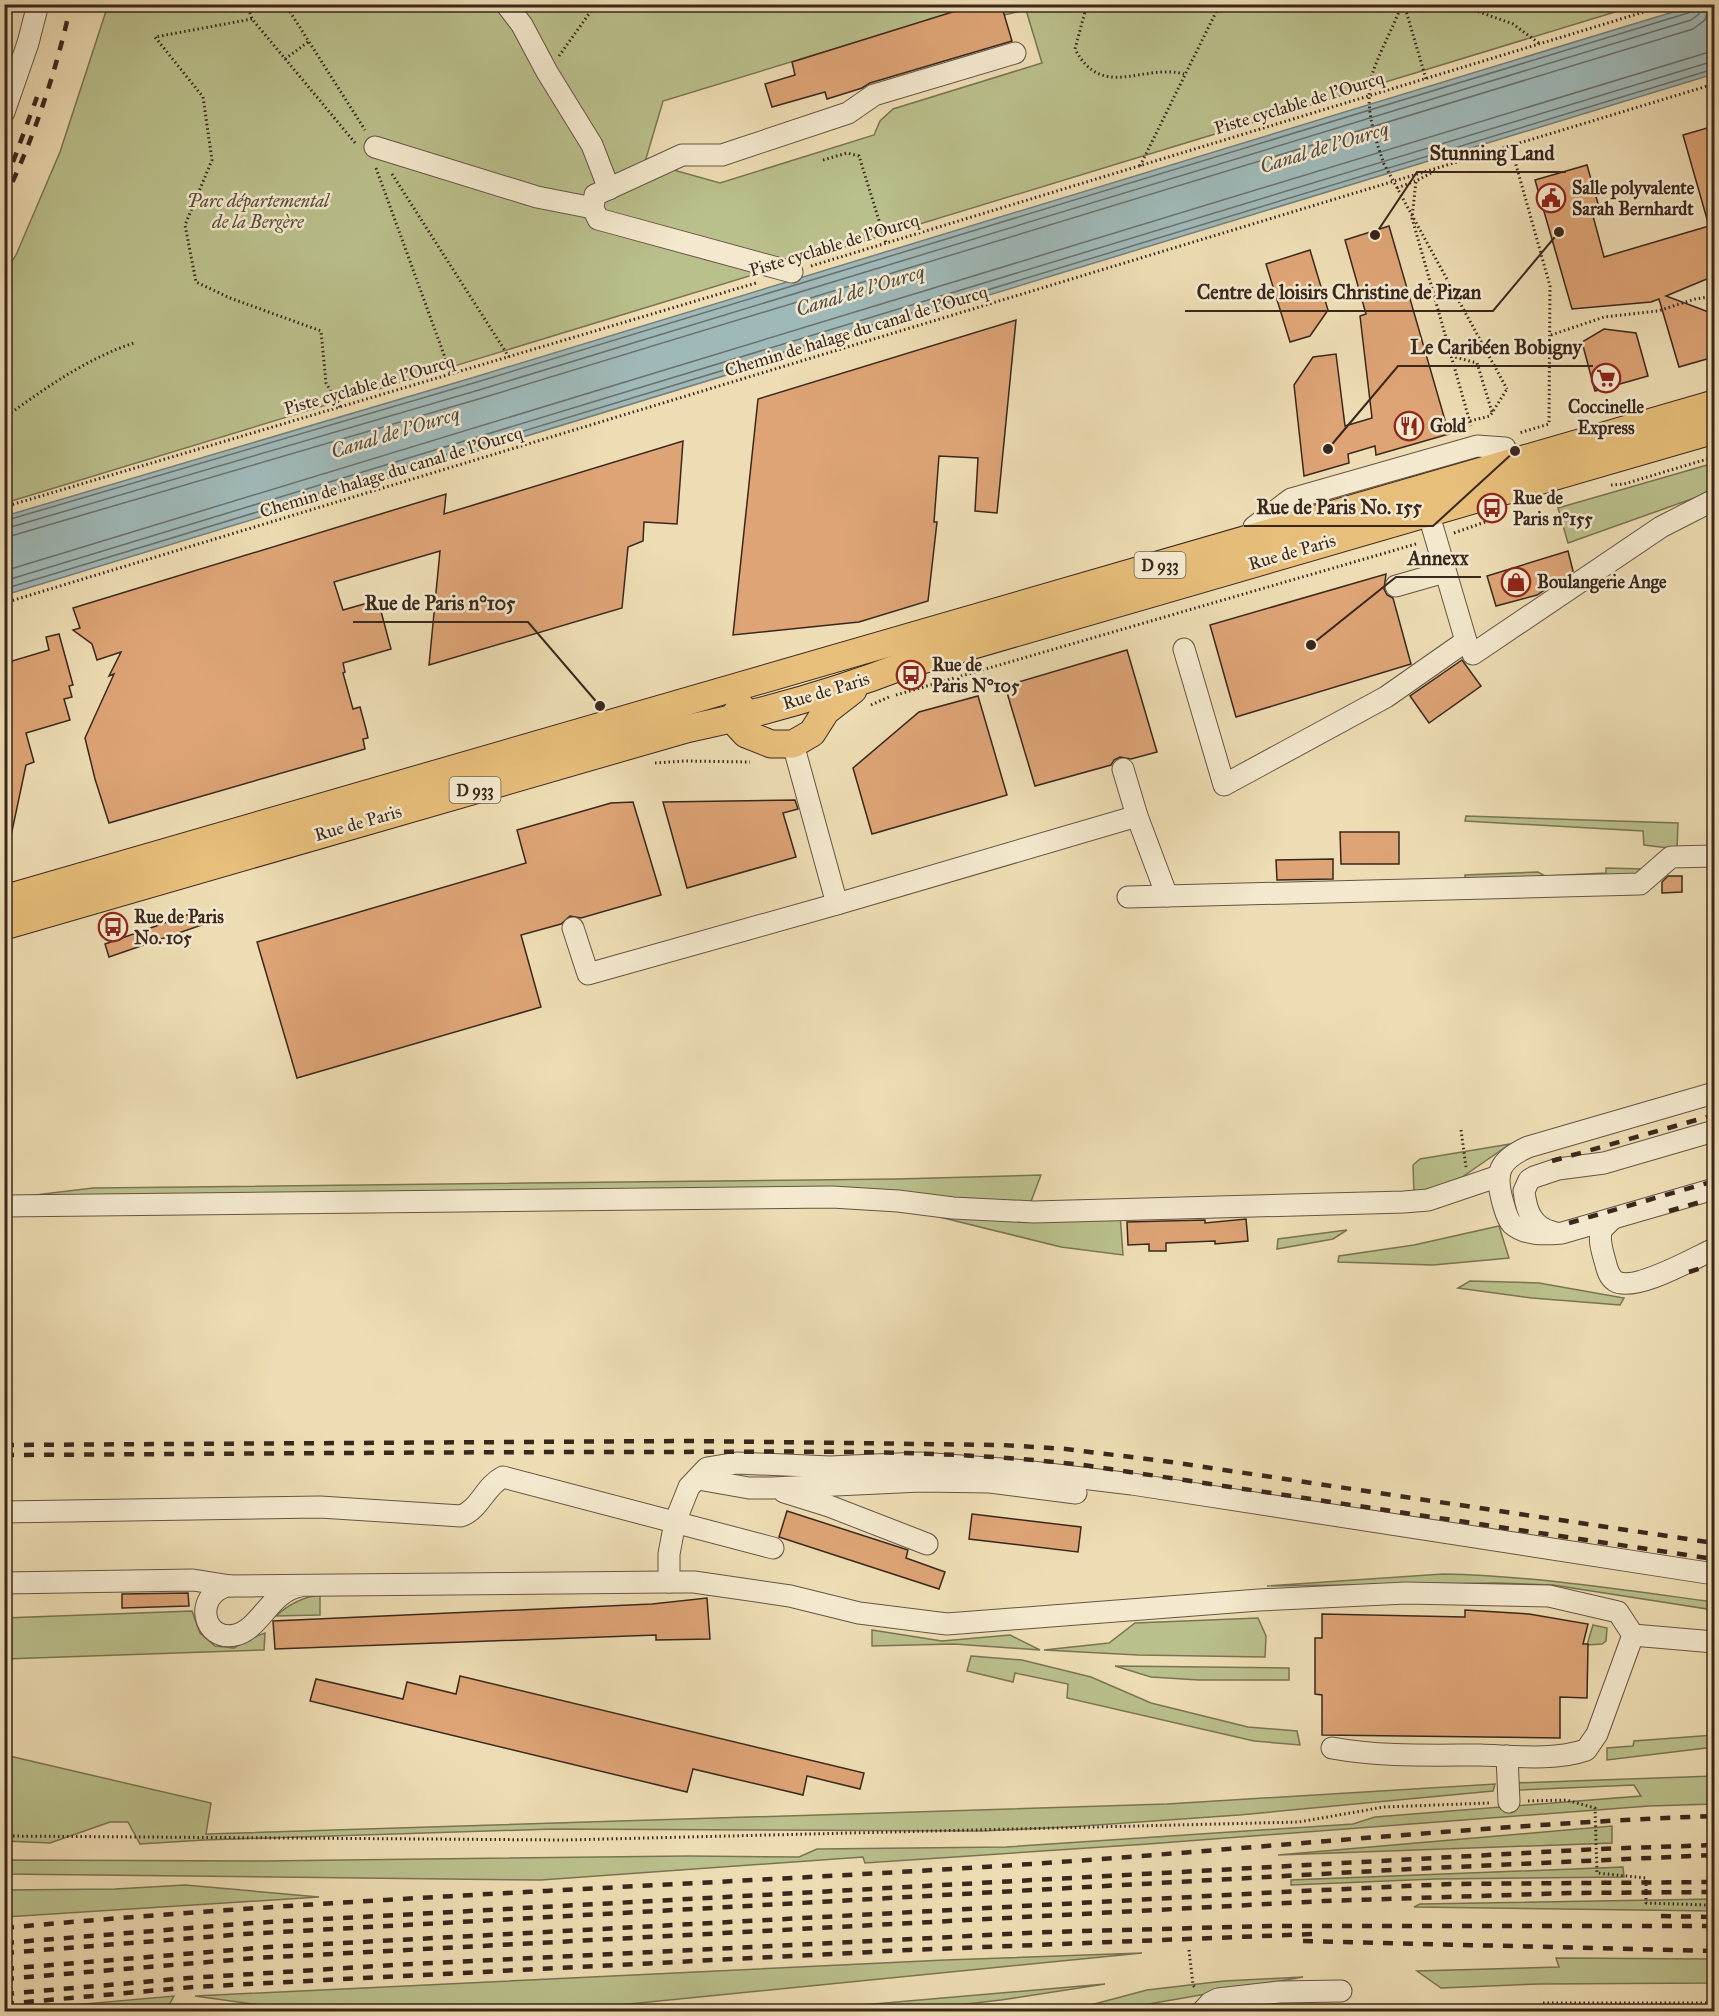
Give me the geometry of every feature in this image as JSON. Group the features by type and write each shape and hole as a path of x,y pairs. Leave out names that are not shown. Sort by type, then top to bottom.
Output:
{"main road":[{"name":"Rue de Paris","path":"4,898 1714,404"},
{"name":"Rue de Paris","path":"4,926 675,732 732,719 866,680 908,664 1714,430"},
{"path":"866,680 826,711 812,733 793,744 771,744 747,734 732,719 744,703 831,677 882,646"}],"street":[{"path":"4,112 28,44 38,4"},
{"path":"506,4 522,25 547,72 592,145 609,189"},
{"path":"792,272 598,219 593,208 595,195 656,169 682,155 722,154 849,113 874,95 1015,53"},
{"path":"369,153 537,197 593,208"},
{"path":"1254,527 1291,499 1477,446 1505,448 1509,463"},
{"path":"1473,654 1661,527 1714,500"},
{"path":"1184,649 1224,785 1386,697 1467,640 1428,512"},
{"path":"1396,586 1445,572"},
{"path":"793,744 837,904"},
{"path":"1123,769 1137,816 1167,896"},
{"path":"573,928 588,974 1137,816"},
{"path":"1128,897 1640,884 1671,857 1714,856"},
{"path":"1714,1094 1528,1147 1505,1161 1501,1167 1498,1183 1508,1218 1513,1225 1531,1233 1556,1233 1714,1189"},
{"path":"1556,1233 1538,1227 1531,1218 1524,1191 1529,1180 1558,1169 1604,1163 1714,1131"},
{"path":"4,1206 832,1197 898,1201 952,1208 1034,1212 1428,1200 1499,1176"},
{"path":"1612,1219 1602,1228 1600,1239 1608,1273 1619,1282 1631,1284 1644,1281 1714,1249"},
{"path":"669,1582 669,1554 675,1522 689,1487 707,1468 737,1463 830,1467 920,1463 1015,1470 1132,1484 1714,1574"},
{"path":"4,1512 320,1507 461,1516 470,1513 496,1481 503,1477 773,1548"},
{"path":"698,1479 748,1488 899,1482 990,1482 1076,1493"},
{"path":"772,1488 829,1506 927,1544"},
{"path":"4,1583 194,1580 235,1586"},
{"path":"301,1586 283,1592 243,1632 227,1636 212,1628 205,1614 205,1606 213,1593 219,1588 235,1586 694,1582 790,1596 859,1613 947,1624 1338,1595 1445,1593 1549,1596 1618,1612 1633,1635"},
{"path":"1633,1635 1714,1642"},
{"path":"1332,1748 1363,1754 1507,1756 1561,1755 1586,1750 1597,1734 1633,1635"},
{"path":"1507,1756 1509,1802"},
{"path":"1206,2007 1218,1999 1279,1992 1341,1991"}],"path":[{"path":"247,4 252,18 285,59 369,153 508,357"},
{"path":"285,4 308,41 376,168 451,374"},
{"path":"547,72 597,4"},
{"path":"1087,4 1075,49 1083,64 1095,73 1120,78 1173,71 1185,74"},
{"path":"1140,166 1220,4"},
{"path":"1403,4 1372,75 1370,96 1374,133 1384,164 1507,389 1490,416 1470,421"},
{"path":"1403,4 1426,79"},
{"path":"1457,4 1513,24 1540,44"},
{"name":"Piste cyclable de l'Ourcq","path":"792,272 1670,4"},
{"path":"252,18 155,37 203,98 212,160 185,225 196,282 230,298 321,331 326,382 340,407"},
{"path":"285,59 308,41"},
{"name":"Chemin de halage du canal de l'Ourcq","path":"4,603 1714,84"},
{"path":"1511,146 1550,286 1549,424 1518,434"},
{"path":"823,160 847,153 859,156 886,243"},
{"path":"1397,188 1416,181 1441,167"},
{"path":"1416,181 1412,218 1477,446"},
{"name":"Piste cyclable de l'Ourcq","path":"4,507 758,282"},
{"path":"1550,335 1605,317 1658,311 1695,299 1714,296"},
{"path":"4,418 86,364 118,348 134,343"},
{"path":"1451,356 1477,363 1492,412"},
{"path":"1461,1130 1465,1159"},
{"path":"4,1836 565,1840 1299,1822 1384,1807 1566,1800 1595,1808 1598,1873 1646,1878 1646,1903 1707,1905"},
{"path":"1189,1950 1193,1985 1206,2007"},
{"path":"1543,2012 1543,2003 1714,2003"},
{"path":"1640,2003 1640,2012"}],"green space":[{"name":"Parc départemental de la Bergère","path":"108,5 978,5 663,101 645,162 720,183 874,135 880,121 893,109 1042,63 1026,10 1004,15 1001,5 1638,5 5,503 5,272 16,255 60,152"},
{"path":"1714,463 1714,491 1568,543 1558,508"},
{"path":"1466,816 1678,823 1677,849 1644,845 1643,831 1465,821"},
{"path":"1606,868 1644,869 1641,879 1465,884 1465,875 1538,872 1545,876 1606,873"},
{"path":"1510,1144 1452,1184 1414,1194 1413,1165 1420,1159"},
{"path":"1041,1175 1030,1204 10,1198 93,1188 897,1179"},
{"path":"883,1203 1120,1214 1123,1255 1061,1247"},
{"path":"1499,1226 1509,1258 1433,1265 1338,1262 1339,1256 1414,1245"},
{"path":"1347,1230 1333,1239 1277,1249 1278,1239"},
{"path":"1470,1281 1539,1283 1624,1298 1620,1305 1532,1298 1458,1288"},
{"path":"1443,1574 1545,1581 1647,1593 1714,1602 1714,1610 1553,1585 1496,1583 1267,1586"},
{"path":"320,1595 320,1615 276,1616 296,1602"},
{"path":"192,1611 200,1633 215,1646 234,1648 265,1633 264,1650 5,1659 4,1618"},
{"path":"1258,1618 1266,1636 1265,1657 1138,1655 1044,1650 1109,1643 1135,1623"},
{"path":"1593,1625 1607,1628 1606,1641 1602,1644 1587,1645"},
{"path":"872,1630 942,1641 1010,1635 1040,1650 954,1644 872,1646"},
{"path":"971,1656 1022,1660 1091,1677 1151,1703 1248,1727 1297,1731 1300,1745 1254,1741 1067,1698 1068,1684 1015,1673 1013,1682 967,1671"},
{"path":"1115,1666 1289,1668 1289,1680 1199,1680 1151,1677"},
{"path":"1714,1735 1714,1747 1607,1760 1607,1748 1633,1746 1634,1741"},
{"path":"5,1755 211,1803 206,1834 1167,1804 1495,1784 1493,1791 1239,1815 982,1831 553,1829 140,1844 128,1822 110,1822 50,1843 5,1841"},
{"path":"1714,1776 1714,1804 1649,1806 865,1863 863,1857 541,1880 5,1874 5,1860 263,1861 688,1856 799,1857 817,1849 1006,1847 1353,1824 1375,1817 1641,1796 1634,1785 1518,1790 1514,1783"},
{"path":"1612,1826 1612,1843 1278,1855"},
{"path":"1623,1867 1624,1877 1435,1879 1291,1885 1291,1880"},
{"path":"185,1885 319,1897 5,1917 5,1890 115,1889"},
{"path":"1714,1899 1714,1911 1414,1907 1420,1904"},
{"path":"1142,1953 549,2012 303,2011 195,1996 945,1960"},
{"path":"1556,1958 1714,1959 1714,1983 1539,1984 1441,1988 1417,1971 1559,1967"},
{"path":"1303,1977 1109,2011 1064,2012 1147,1990 1224,1981"},
{"path":"1105,1984 1001,2000 906,2011 792,2011"},
{"path":"174,1996 168,2007 170,2011 5,2011"},
{"path":"1363,2005 1372,2011 1357,2011"},
{"path":"1225,2010 1357,2011 1224,2011"}],"water":[{"name":"Canal de l'Ourcq","path":"1696,5 1714,5 1714,74 5,595 5,516 475,377"}],"building":[{"path":"978,4 1001,4 1012,41 870,83 862,88 827,99 825,92 772,107 765,84 795,75 792,62"},
{"path":"1714,126 1714,276 1666,296 1714,314 1714,357 1679,367 1659,299 1651,302 1572,309 1535,180 1587,165 1599,207 1593,216 1604,257 1709,226 1683,135"},
{"path":"1389,226 1449,434 1376,455 1375,446 1348,454 1349,463 1304,476 1294,385 1313,357 1336,354 1345,426 1372,418 1360,316 1366,314 1345,240"},
{"path":"1310,250 1328,310 1310,336 1290,342 1266,264"},
{"path":"1016,320 997,513 975,511 978,458 939,456 934,522 937,522 928,601 859,622 733,635 758,399"},
{"path":"1604,329 1636,333 1648,376 1595,391 1582,342"},
{"path":"683,441 677,524 644,522 643,541 628,547 622,608 429,665 440,551 334,582 343,610 378,600 391,649 343,663 345,672 343,673 353,709 360,707 366,729 368,738 363,739 365,749 109,823 85,738 114,674 109,676 121,652 97,660 92,644 73,630 80,628 73,608 446,494 444,514"},
{"path":"1568,551 1573,571 1537,595 1496,606 1487,576"},
{"path":"1386,574 1384,589 1387,595 1393,598 1411,664 1236,717 1210,625"},
{"path":"59,634 73,685 69,686 72,697 64,699 70,720 26,733 34,762 26,765 11,836 4,835 4,707 12,661 49,650 46,637"},
{"path":"1127,650 1157,752 1131,759 1120,757 1111,765 1035,786 1005,686"},
{"path":"1462,660 1481,686 1429,723 1410,696"},
{"path":"978,696 1007,795 872,834 853,768 919,712"},
{"path":"795,800 798,809 783,813 796,857 687,888 663,802"},
{"path":"633,802 661,895 581,918 570,916 561,924 521,935 541,1007 297,1078 257,942 526,863 517,830 611,803"},
{"path":"1340,832 1399,832 1399,864 1341,864"},
{"path":"1333,859 1333,879 1277,880 1276,860"},
{"path":"1668,876 1682,876 1682,892 1662,893 1662,882"},
{"path":"193,913 202,925 109,957 105,944"},
{"path":"1246,1219 1248,1241 1215,1244 1215,1241 1166,1243 1166,1251 1149,1251 1149,1244 1128,1245 1127,1222 1205,1220 1205,1223"},
{"path":"787,1511 908,1550 906,1558 945,1572 939,1589 779,1537"},
{"path":"972,1514 1081,1527 1078,1552 969,1539"},
{"path":"188,1593 189,1606 122,1608 122,1594"},
{"path":"707,1598 710,1639 656,1640 656,1635 275,1649 273,1621 652,1604"},
{"path":"1465,1610 1529,1614 1588,1624 1583,1644 1588,1644 1587,1698 1560,1697 1560,1738 1322,1735 1322,1695 1315,1694 1315,1638 1322,1638 1322,1614 1465,1617"},
{"path":"460,1676 864,1773 860,1789 807,1776 803,1795 693,1769 687,1792 310,1701 316,1679 403,1699 407,1682 456,1694"}],"railway":[{"path":"4,200 43,104 71,4"},
{"path":"13,162 37,97"},
{"path":"1552,1161 1714,1115"},
{"path":"1569,1223 1714,1181"},
{"path":"1669,1211 1714,1198"},
{"path":"1689,1272 1714,1264"},
{"path":"4,1445 688,1441 1002,1445 1066,1449 1171,1462 1714,1543"},
{"path":"4,1455 806,1452 972,1456 1083,1465 1714,1559"},
{"path":"4,1928 249,1909 984,1867 1441,1832 1714,1816"},
{"path":"4,1943 252,1923 1598,1849 1714,1845"},
{"path":"4,1953 244,1934 1410,1869 1714,1855"},
{"path":"4,1969 269,1947 1282,1892 1450,1884 1714,1882"},
{"path":"4,1979 256,1958 1324,1901 1570,1893 1714,1892"},
{"path":"1661,1916 1714,1917"},
{"path":"4,1994 189,1978 394,1965 1049,1932 1270,1926 1714,1926"},
{"path":"4,2004 193,1987 909,1950 1314,1934"},
{"path":"1303,1941 1714,1951"}],"place":[{"name":"Salle polyvalente Sarah Bernhardt","path":"1551,198"},
{"name":"Centre de loisirs Christine de Pizan","path":"1559,232"},
{"name":"Stunning Land","path":"1375,235"},
{"name":"Coccinelle Express","path":"1606,378"},
{"name":"Gold","path":"1409,426"},
{"name":"Le Caribéen Bobigny","path":"1328,449"},
{"name":"Rue de Paris No. 155","path":"1515,451"},
{"name":"Rue de Paris n°155","path":"1492,508"},
{"name":"Boulangerie Ange","path":"1516,582"},
{"name":"Annexx","path":"1311,645"},
{"name":"Rue de Paris N°105","path":"911,675"},
{"name":"Rue de Paris n°105","path":"600,706"},
{"name":"Rue de Paris No. 105","path":"113,927"}]}
